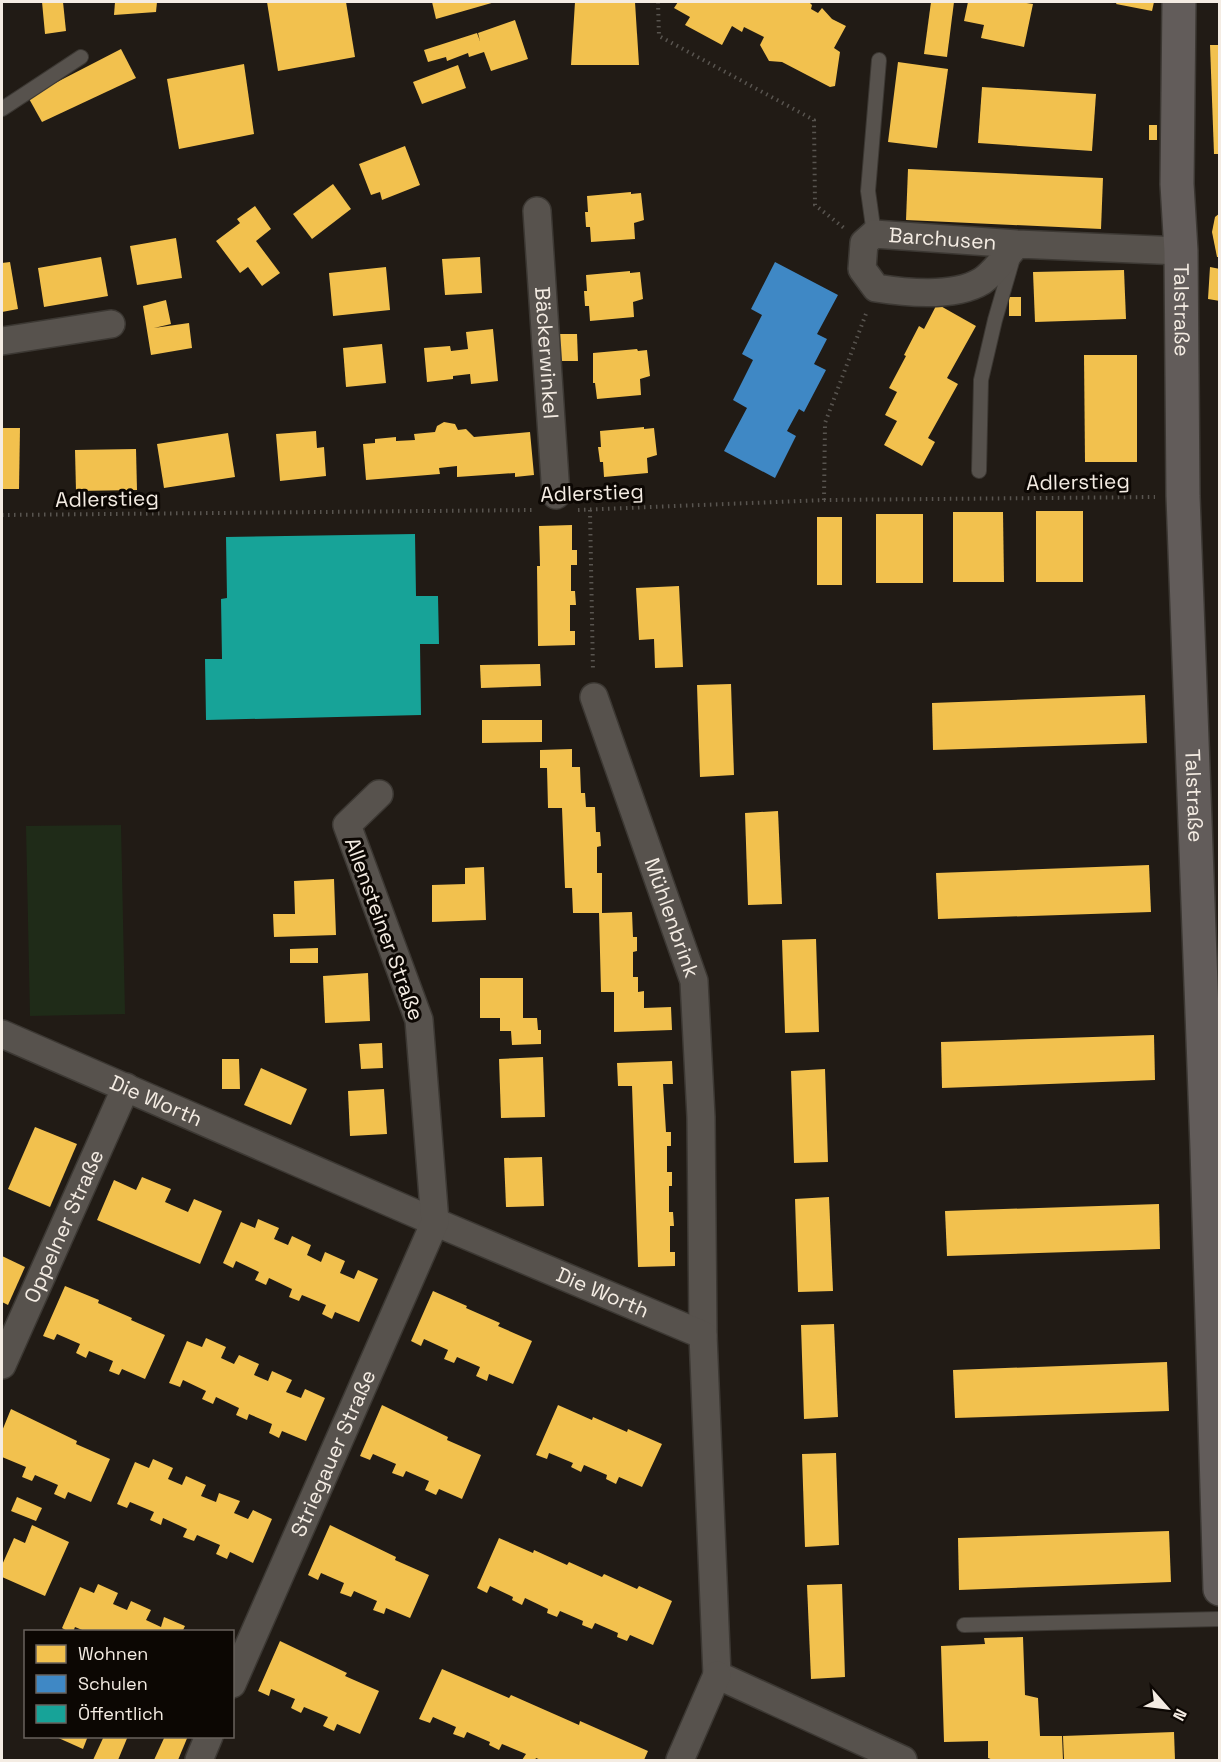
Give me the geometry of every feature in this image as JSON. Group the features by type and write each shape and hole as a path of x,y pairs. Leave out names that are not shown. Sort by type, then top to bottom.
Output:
{"street":[{"name":"Talstraße","path":"1179,2 1177,184 1181,251 1183,496 1213,1148 1220,1588"},
{"name":"Bäckerwinkel","path":"537,210 557,505"},
{"name":"Barchusen","path":"1017,244 982,281 957,291 903,292 876,288 861,268 869,239 1017,244 1181,251"},
{"path":"2,341 111,324"},
{"name":"Mühlenbrink","path":"594,697 694,981 702,1117 704,1335"},
{"name":"Allensteiner Straße","path":"380,794 347,825 419,1020 435,1222"},
{"name":"Die Worth","path":"2,1034 435,1222 704,1335"},
{"name":"Oppelner Straße","path":"2,1365 126,1087"},
{"name":"Striegauer Straße","path":"234,1679 435,1222"},
{"path":"680,1761 717,1675 704,1335"},
{"path":"717,1675 903,1761"},
{"path":"199,1761 209,1738"}],"lane":[{"path":"2,109 81,57"},
{"path":"869,239 868,191 879,60"},
{"path":"980,471 981,380 995,320 1017,244"},
{"path":"964,1624 1220,1619"}],"path":[{"path":"658,2 659,36 814,120 815,205 869,239"},
{"path":"824,500 825,423 876,288"},
{"name":"Adlerstieg","path":"2,515 557,505 590,510 824,500 1183,496"},
{"path":"590,510 594,697"}],"green space":[{"path":"121,825 125,1014 30,1016 26,826"}],"building: Wohnen":[{"path":"42,2 63,2 66,31 45,34"},
{"path":"115,2 157,2 156,12 114,15"},
{"path":"267,2 346,2 355,57 278,71"},
{"path":"432,2 495,2 436,19"},
{"path":"575,2 635,2 639,65 571,65"},
{"path":"678,2 809,2 812,5 811,9 818,13 822,8 832,19 846,26 834,48 840,52 835,86 830,87 782,62 769,61 760,45 764,37 744,27 742,32 732,26 722,45 685,25 690,17 674,8"},
{"path":"931,2 954,2 947,57 924,54"},
{"path":"968,2 1033,4 1024,47 981,38 984,25 964,21"},
{"path":"1117,2 1154,2 1152,11 1116,4"},
{"path":"515,20 528,59 491,71 484,52 469,57 468,53 447,61 446,57 428,62 424,50 477,33 480,41 478,33"},
{"path":"1210,45 1220,45 1220,154 1214,154"},
{"path":"121,49 136,78 42,122 28,97"},
{"path":"898,62 948,69 937,148 888,142"},
{"path":"244,64 254,134 179,149 167,79"},
{"path":"458,65 466,88 422,104 413,82"},
{"path":"982,87 1096,94 1092,151 978,143"},
{"path":"1149,125 1157,125 1157,140 1149,140"},
{"path":"405,146 420,185 382,200 380,192 371,195 359,164"},
{"path":"908,169 1103,178 1101,229 906,220"},
{"path":"333,184 351,209 312,239 293,214"},
{"path":"631,192 631,194 641,193 644,220 634,223 635,239 591,242 590,227 586,227 587,196"},
{"path":"255,206 271,229 256,241 280,273 262,286 248,267 240,273 216,241 240,223 237,219"},
{"path":"1220,213 1220,257 1217,257 1212,232 1215,217"},
{"path":"176,238 182,278 137,285 130,246"},
{"path":"101,257 108,296 44,307 38,268"},
{"path":"480,257 482,293 445,295 442,259"},
{"path":"10,262 18,309 2,312 2,263"},
{"path":"386,267 390,310 333,316 329,273"},
{"path":"1210,267 1220,269 1220,301 1208,299"},
{"path":"1124,270 1126,319 1035,322 1033,272"},
{"path":"630,271 630,273 640,272 643,299 633,302 634,317 590,321 589,306 585,306 586,275"},
{"path":"1009,297 1021,297 1021,316 1009,316"},
{"path":"166,300 171,324 154,328 189,323 192,348 151,355 143,306"},
{"path":"937,304 976,326 947,378 958,384 928,438 935,442 922,466 884,445 897,421 885,415 897,392 889,388 906,356 904,355 919,326 924,329"},
{"path":"493,329 498,381 471,384 470,374 453,376 453,379 427,382 424,348 450,346 451,351 468,349 466,332"},
{"path":"558,334 577,334 578,361 558,361"},
{"path":"382,344 386,383 346,387 343,348"},
{"path":"637,349 638,351 647,350 650,376 640,379 641,395 597,399 595,383 593,383 593,353"},
{"path":"1084,355 1137,355 1137,462 1085,462"},
{"path":"444,422 455,424 458,430 466,429 474,437 530,432 534,475 515,477 515,473 457,477 457,466 439,468 440,474 366,480 363,444 375,443 375,439 396,437 396,441 415,440 414,434 435,432 437,426"},
{"path":"644,427 644,429 654,428 657,455 647,458 648,473 604,477 603,462 600,462 598,447 601,447 600,431"},
{"path":"2,428 20,428 19,489 2,489"},
{"path":"316,431 317,448 324,447 326,476 280,481 276,434"},
{"path":"228,433 235,477 164,488 157,444"},
{"path":"136,449 137,490 76,491 75,450"},
{"path":"1036,511 1083,511 1083,582 1036,582"},
{"path":"953,512 1003,512 1004,582 953,582"},
{"path":"876,514 923,514 923,583 876,583"},
{"path":"817,517 842,517 842,585 817,585"},
{"path":"572,525 572,550 577,550 577,565 571,565 571,591 575,591 576,605 570,605 570,631 575,631 575,645 538,646 539,526"},
{"path":"679,586 683,667 655,668 654,639 639,640 636,588"},
{"path":"540,664 541,686 481,688 480,665"},
{"path":"731,684 734,775 700,777 697,685"},
{"path":"1145,695 1147,743 933,750 932,703"},
{"path":"482,720 542,720 542,742 482,743"},
{"path":"572,749 572,767 580,767 581,793 585,793 586,807 595,807 596,832 600,832 601,846 597,847 597,873 602,873 602,913 632,912 633,937 637,937 637,951 633,952 633,977 638,977 638,992 644,991 644,1008 671,1007 672,1030 614,1032 614,992 601,992 599,913 573,913 572,888 565,888 562,808 548,808 547,768 540,768 540,750"},
{"path":"778,811 782,904 748,905 745,813"},
{"path":"1149,865 1151,912 938,919 936,873"},
{"path":"484,867 486,920 432,922 432,885 465,884 465,868"},
{"path":"334,879 336,935 274,937 273,914 295,914 294,881"},
{"path":"816,939 819,1032 785,1033 782,940"},
{"path":"318,948 318,963 290,963 290,949"},
{"path":"368,973 370,1021 325,1023 323,976"},
{"path":"480,978 523,978 523,1018 537,1018 538,1030 541,1030 541,1044 512,1045 511,1031 500,1031 500,1018 480,1018"},
{"path":"1154,1035 1155,1080 942,1088 941,1042"},
{"path":"382,1043 383,1068 361,1069 359,1044"},
{"path":"543,1057 545,1117 501,1118 499,1059"},
{"path":"222,1059 239,1059 240,1089 222,1089"},
{"path":"672,1061 673,1084 663,1084 666,1132 671,1132 671,1146 667,1146 667,1172 672,1172 672,1186 669,1186 669,1212 673,1212 674,1226 670,1226 670,1252 675,1252 675,1266 638,1267 632,1086 618,1086 617,1063"},
{"path":"261,1068 307,1089 291,1125 244,1105"},
{"path":"825,1069 828,1162 794,1163 791,1071"},
{"path":"384,1089 387,1134 350,1136 348,1091"},
{"path":"35,1127 77,1144 50,1207 8,1189"},
{"path":"542,1157 544,1206 506,1207 504,1158"},
{"path":"142,1177 171,1189 165,1202 188,1212 194,1199 222,1211 200,1264 97,1220 114,1180 136,1190"},
{"path":"829,1197 833,1291 798,1292 795,1199"},
{"path":"1159,1204 1160,1249 947,1256 945,1211"},
{"path":"258,1219 279,1228 274,1239 288,1245 292,1236 311,1245 307,1255 321,1262 325,1252 345,1261 340,1273 354,1279 358,1270 378,1279 359,1322 335,1312 332,1319 322,1314 326,1305 302,1295 299,1301 289,1297 292,1289 269,1278 266,1285 255,1280 259,1272 236,1261 233,1268 223,1263 241,1222 255,1228"},
{"path":"2,1256 25,1267 8,1305 2,1302"},
{"path":"65,1286 99,1300 98,1303 165,1335 145,1379 122,1369 119,1375 109,1371 113,1361 89,1351 86,1358 76,1353 80,1344 57,1334 54,1340 43,1336"},
{"path":"433,1291 500,1323 498,1326 532,1341 513,1384 489,1374 487,1381 476,1376 480,1367 457,1357 454,1363 444,1359 448,1350 424,1339 421,1346 411,1341"},
{"path":"834,1324 838,1417 804,1419 801,1325"},
{"path":"206,1338 226,1347 221,1358 234,1364 239,1355 259,1364 254,1375 268,1381 272,1371 292,1380 286,1392 301,1398 305,1389 325,1398 306,1441 282,1431 279,1438 269,1433 272,1424 249,1414 247,1420 236,1415 239,1408 216,1397 213,1404 202,1399 206,1391 183,1380 180,1387 169,1383 187,1341 202,1347"},
{"path":"1167,1362 1169,1411 955,1418 953,1370"},
{"path":"382,1405 448,1437 447,1440 481,1455 462,1499 439,1489 436,1495 425,1490 429,1481 406,1471 403,1477 392,1473 396,1464 373,1454 370,1460 360,1456"},
{"path":"558,1405 627,1432 628,1429 662,1444 642,1487 619,1477 616,1484 606,1479 607,1475 584,1465 581,1472 571,1467 573,1463 549,1453 547,1459 536,1455"},
{"path":"11,1409 77,1441 76,1444 110,1459 91,1502 68,1492 65,1499 54,1494 58,1485 35,1475 32,1481 22,1477 26,1467 2,1457 2,1431"},
{"path":"836,1453 839,1545 805,1547 802,1454"},
{"path":"153,1459 173,1468 168,1479 182,1485 186,1476 206,1485 201,1496 216,1502 219,1493 240,1501 234,1513 248,1519 253,1510 272,1519 253,1563 230,1552 227,1559 216,1554 220,1545 197,1535 194,1541 183,1537 187,1529 163,1518 161,1525 150,1520 154,1512 130,1502 127,1508 117,1504 135,1462 149,1468"},
{"path":"17,1497 42,1508 36,1521 11,1511"},
{"path":"32,1525 69,1542 45,1596 2,1577 2,1565 14,1538 25,1543"},
{"path":"330,1525 396,1557 395,1560 429,1575 410,1618 386,1608 384,1614 373,1610 377,1601 354,1591 351,1597 340,1593 344,1583 321,1573 318,1580 308,1575"},
{"path":"1169,1531 1171,1582 959,1590 958,1538"},
{"path":"499,1538 567,1565 569,1562 602,1577 604,1574 637,1589 639,1586 672,1601 653,1645 630,1635 627,1641 617,1637 618,1633 595,1623 592,1629 582,1625 583,1621 560,1611 557,1617 547,1613 548,1609 525,1598 522,1605 512,1600 513,1597 490,1586 487,1593 477,1588"},
{"path":"98,1584 118,1593 113,1604 127,1610 131,1601 151,1610 146,1620 161,1627 164,1617 185,1626 183,1630 82,1630 75,1627 74,1630 66,1630 62,1628 80,1587 94,1593"},
{"path":"842,1584 845,1677 811,1679 807,1585"},
{"path":"1023,1637 1025,1695 1038,1698 1040,1736 1062,1736 1063,1760 993,1760 988,1758 988,1741 944,1742 941,1646 985,1644 984,1638"},
{"path":"280,1641 347,1673 345,1676 379,1691 360,1734 337,1724 334,1731 323,1726 328,1717 304,1707 301,1713 291,1708 295,1699 271,1689 269,1696 258,1691"},
{"path":"442,1669 509,1698 511,1695 579,1725 580,1721 648,1751 644,1760 541,1760 536,1758 535,1760 522,1760 526,1754 502,1744 499,1750 489,1745 490,1742 467,1732 464,1738 453,1734 456,1727 433,1717 430,1723 419,1719"},
{"path":"1174,1732 1175,1760 1064,1760 1063,1736"},
{"path":"58,1738 87,1738 83,1749"},
{"path":"103,1738 127,1738 118,1760 93,1760"},
{"path":"164,1738 187,1738 178,1760 154,1760"}],"building: Schulen":[{"path":"775,262 838,295 817,334 827,339 814,364 826,370 804,412 799,409 787,431 796,436 775,478 724,451 747,408 733,400 753,360 742,354 762,315 751,309"}],"building: Öffentlich":[{"path":"415,534 416,596 438,596 439,644 420,644 421,715 206,720 205,659 222,659 221,599 227,598 226,537"}]}
